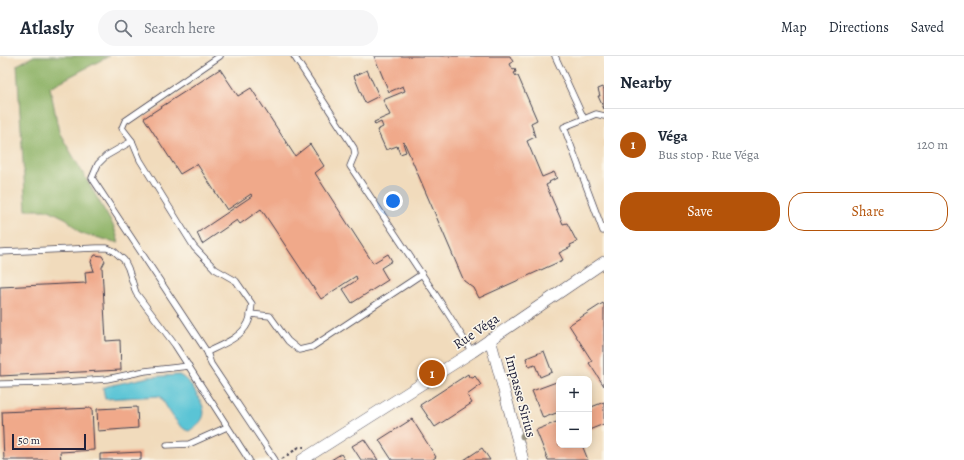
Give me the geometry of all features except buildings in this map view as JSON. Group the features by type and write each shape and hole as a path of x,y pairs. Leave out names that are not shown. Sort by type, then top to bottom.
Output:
{"street":[{"name":"Rue Véga","path":"302,460 472,352 604,262"},
{"name":"Impasse Sirius","path":"490,339 523,460"}],"lane":[{"path":"207,352 236,337 248,322 252,304 236,281 215,269 194,247 140,160 132,141 122,128 125,121 220,56"},
{"path":"294,56 354,148 355,154 350,166 472,352"},
{"path":"555,56 584,118"},
{"path":"603,231 564,127 596,114 604,116"},
{"path":"132,141 106,156 98,164 92,178 207,352 211,364 275,460"},
{"path":"0,252 97,248 107,248 114,251 124,260 136,293 175,345 249,460"},
{"path":"250,314 270,316 288,341 299,350 312,347 422,274"},
{"path":"0,384 107,380 145,371 189,366"},
{"path":"167,445 189,444 227,427"}],"green space":[{"path":"34,56 109,56 50,87 59,132 114,227 119,243 80,233 67,219 49,210 26,210 17,65"}],"water":[{"path":"179,375 187,380 192,387 200,399 204,410 200,423 189,431 181,426 169,411 160,396 105,399 103,388 108,386 149,377"}],"place":[{"name":"Véga","path":"432,373"}]}
